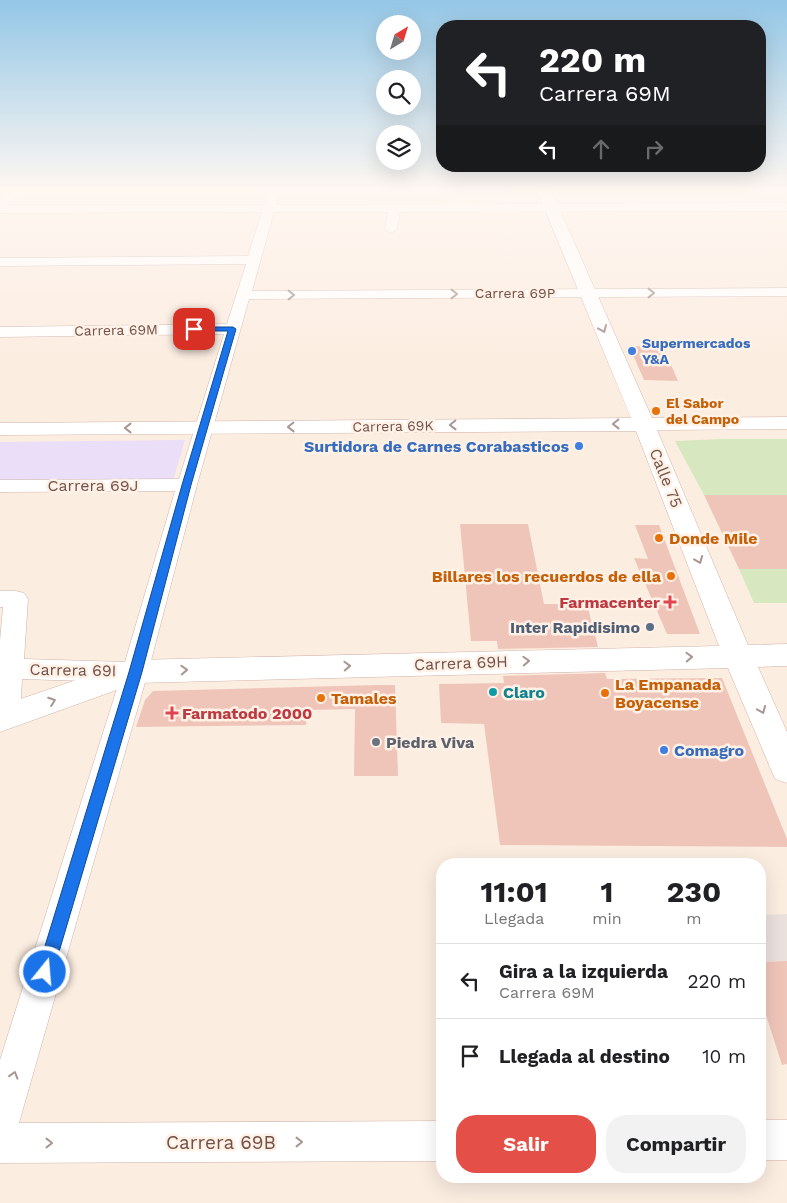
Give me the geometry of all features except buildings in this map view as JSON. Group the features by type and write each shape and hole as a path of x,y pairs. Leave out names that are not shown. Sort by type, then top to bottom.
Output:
{"street":[{"path":"0,1122 135,672 203,428 258,244"},
{"name":"Calle 75","path":"566,244 644,424 738,656 787,769"},
{"path":"0,262 253,260"},
{"name":"Carrera 69P","path":"243,295 787,292"},
{"name":"Carrera 69M","path":"0,332 233,329"},
{"name":"Carrera 69K","path":"0,429 787,423"},
{"name":"Carrera 69J","path":"0,486 187,485"},
{"path":"3,718 10,669 8,599"},
{"name":"Carrera 69H","path":"3,718 135,672 787,656"},
{"name":"Carrera 69I","path":"10,669 135,672"},
{"path":"766,1140 787,1140"},
{"name":"Carrera 69B","path":"0,1143 436,1141"}],"shaded area":[{"path":"185,440 173,481 0,483 0,442"},
{"path":"787,914 787,961 766,962 766,915"}],"green space":[{"path":"787,439 787,495 704,495 675,441"},
{"path":"739,569 787,569 787,603 754,603"}],"place":[{"name":"Supermercados Y&A","path":"632,351"},
{"name":"El Sabor del Campo","path":"656,411"},
{"name":"Surtidora de Carnes Corabasticos","path":"579,446"},
{"name":"Donde Mile","path":"659,538"},
{"name":"Billares los recuerdos de ella","path":"671,576"},
{"name":"Farmacenter","path":"670,602"},
{"name":"Inter Rapidisimo","path":"650,627"},
{"name":"Claro","path":"493,692"},
{"name":"La Empanada Boyacense","path":"605,693"},
{"name":"Tamales","path":"321,698"},
{"name":"Farmatodo 2000","path":"172,713"},
{"name":"Piedra Viva","path":"376,742"},
{"name":"Comagro","path":"664,750"}],"route":[{"path":"45,972 135,672 233,329 194,329"}]}
